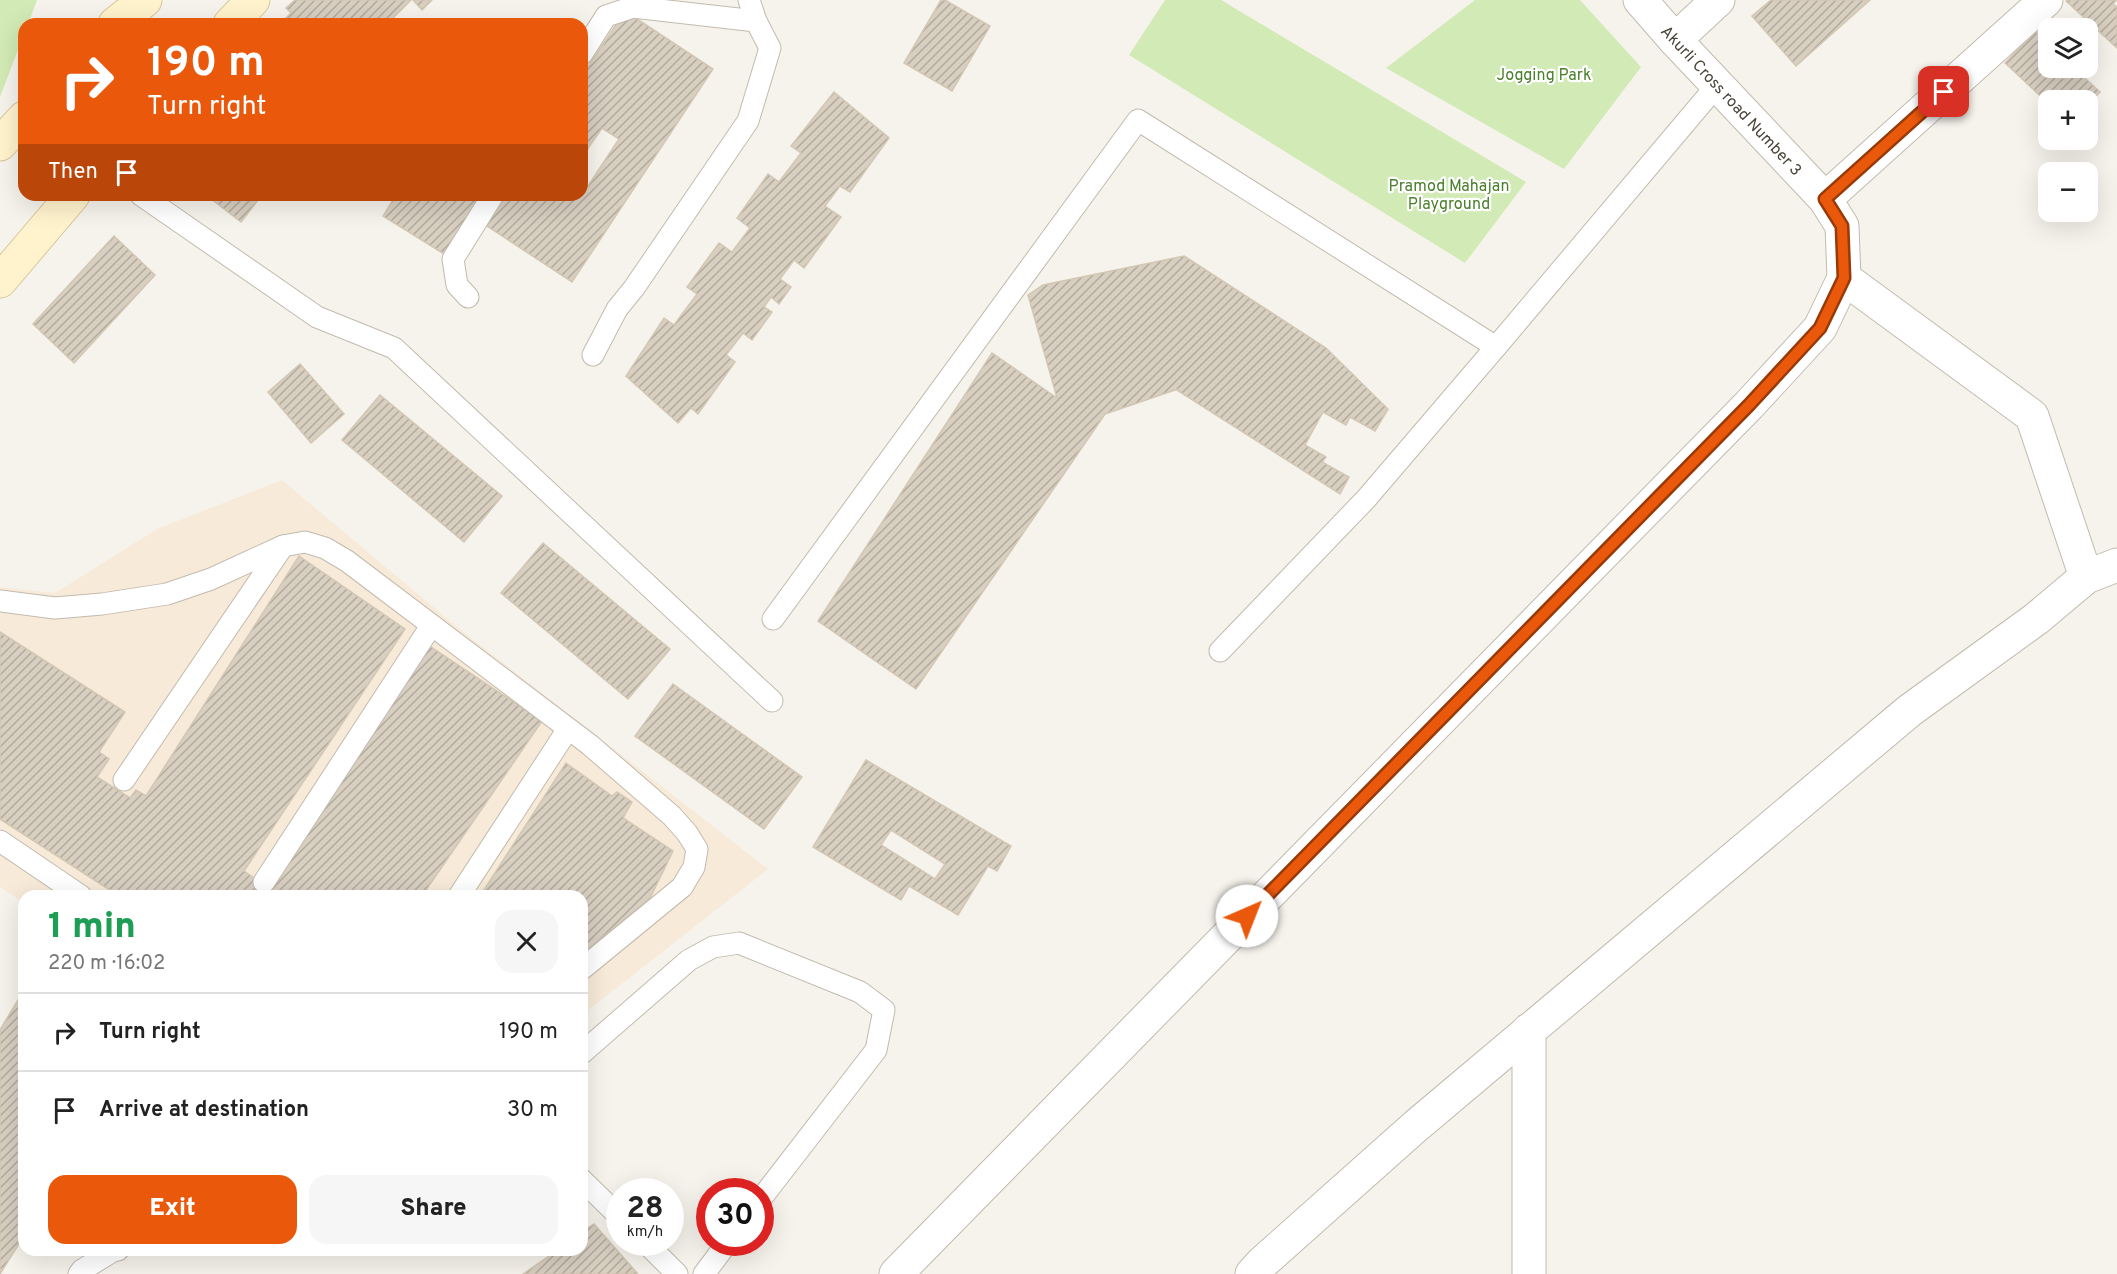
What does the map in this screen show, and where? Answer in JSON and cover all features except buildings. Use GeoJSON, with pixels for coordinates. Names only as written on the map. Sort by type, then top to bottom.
{"type":"FeatureCollection","features":[{"type":"Feature","properties":{"kind":"street"},"geometry":{"type":"LineString","coordinates":[[122,18],[145,0]]}},
{"type":"Feature","properties":{"kind":"street"},"geometry":{"type":"LineString","coordinates":[[236,18],[253,0]]}},
{"type":"Feature","properties":{"kind":"street","name":"Akurli Cross road Number 3"},"geometry":{"type":"LineString","coordinates":[[1641,0],[1675,40],[1825,199],[1842,226],[1844,278]]}},
{"type":"Feature","properties":{"kind":"street"},"geometry":{"type":"LineString","coordinates":[[1675,40],[1718,0]]}},
{"type":"Feature","properties":{"kind":"street"},"geometry":{"type":"LineString","coordinates":[[1825,199],[2046,0]]}},
{"type":"Feature","properties":{"kind":"street"},"geometry":{"type":"LineString","coordinates":[[0,281],[68,201]]}},
{"type":"Feature","properties":{"kind":"street"},"geometry":{"type":"LineString","coordinates":[[896,1274],[1749,405],[1820,328],[1844,278],[2032,416],[2086,578]]}},
{"type":"Feature","properties":{"kind":"street"},"geometry":{"type":"LineString","coordinates":[[1252,1274],[1417,1125],[1909,711],[2036,619],[2086,578],[2117,565]]}},
{"type":"Feature","properties":{"kind":"street"},"geometry":{"type":"LineString","coordinates":[[1529,1030],[1529,1274]]}},
{"type":"Feature","properties":{"kind":"lane"},"geometry":{"type":"LineString","coordinates":[[593,355],[617,309],[634,288],[748,121],[770,48],[756,21],[749,0]]}},
{"type":"Feature","properties":{"kind":"lane"},"geometry":{"type":"LineString","coordinates":[[588,44],[606,16],[633,7],[756,21]]}},
{"type":"Feature","properties":{"kind":"lane"},"geometry":{"type":"LineString","coordinates":[[1220,651],[1366,499],[1718,84]]}},
{"type":"Feature","properties":{"kind":"lane"},"geometry":{"type":"LineString","coordinates":[[773,619],[1138,120],[1496,347]]}},
{"type":"Feature","properties":{"kind":"lane"},"geometry":{"type":"LineString","coordinates":[[150,201],[317,317],[394,348],[772,701]]}},
{"type":"Feature","properties":{"kind":"lane"},"geometry":{"type":"LineString","coordinates":[[468,297],[457,285],[453,259],[489,201]]}},
{"type":"Feature","properties":{"kind":"lane"},"geometry":{"type":"LineString","coordinates":[[0,601],[55,608],[102,604],[167,594],[211,579],[283,546],[304,542],[325,548],[347,561],[590,745],[672,816],[697,849],[694,867],[682,887],[588,964]]}},
{"type":"Feature","properties":{"kind":"lane"},"geometry":{"type":"LineString","coordinates":[[124,780],[283,546]]}},
{"type":"Feature","properties":{"kind":"lane"},"geometry":{"type":"LineString","coordinates":[[264,882],[431,626]]}},
{"type":"Feature","properties":{"kind":"lane"},"geometry":{"type":"LineString","coordinates":[[463,890],[568,729]]}},
{"type":"Feature","properties":{"kind":"lane"},"geometry":{"type":"LineString","coordinates":[[0,841],[72,890]]}},
{"type":"Feature","properties":{"kind":"lane"},"geometry":{"type":"LineString","coordinates":[[588,1048],[689,960],[713,947],[739,943],[860,992],[884,1011],[876,1050],[774,1182]]}},
{"type":"Feature","properties":{"kind":"lane"},"geometry":{"type":"LineString","coordinates":[[588,1186],[606,1203]]}},
{"type":"Feature","properties":{"kind":"lane"},"geometry":{"type":"LineString","coordinates":[[79,1274],[103,1256]]}},
{"type":"Feature","properties":{"kind":"lane"},"geometry":{"type":"LineString","coordinates":[[659,1256],[677,1274]]}},
{"type":"Feature","properties":{"kind":"lane"},"geometry":{"type":"LineString","coordinates":[[704,1274],[718,1256]]}},
{"type":"Feature","properties":{"kind":"shaded area"},"geometry":{"type":"Polygon","coordinates":[[[282,480],[457,627],[768,869],[588,1010],[588,890],[18,890],[18,899],[0,887],[0,587],[55,593],[157,529],[282,480]]]}},
{"type":"Feature","properties":{"kind":"green space"},"geometry":{"type":"Polygon","coordinates":[[[0,0],[37,0],[30,18],[18,18],[18,50],[0,97],[0,0]]]}},
{"type":"Feature","properties":{"kind":"green space","name":"Pramod Mahajan Playground"},"geometry":{"type":"Polygon","coordinates":[[[1165,0],[1221,0],[1526,182],[1465,263],[1129,55],[1165,0]]]}},
{"type":"Feature","properties":{"kind":"green space","name":"Jogging Park"},"geometry":{"type":"Polygon","coordinates":[[[1475,0],[1580,0],[1641,67],[1564,169],[1386,68],[1475,0]]]}},
{"type":"Feature","properties":{"kind":"route"},"geometry":{"type":"LineString","coordinates":[[1247,916],[1749,405],[1820,328],[1844,278],[1842,226],[1825,199],[1944,92]]}}]}
